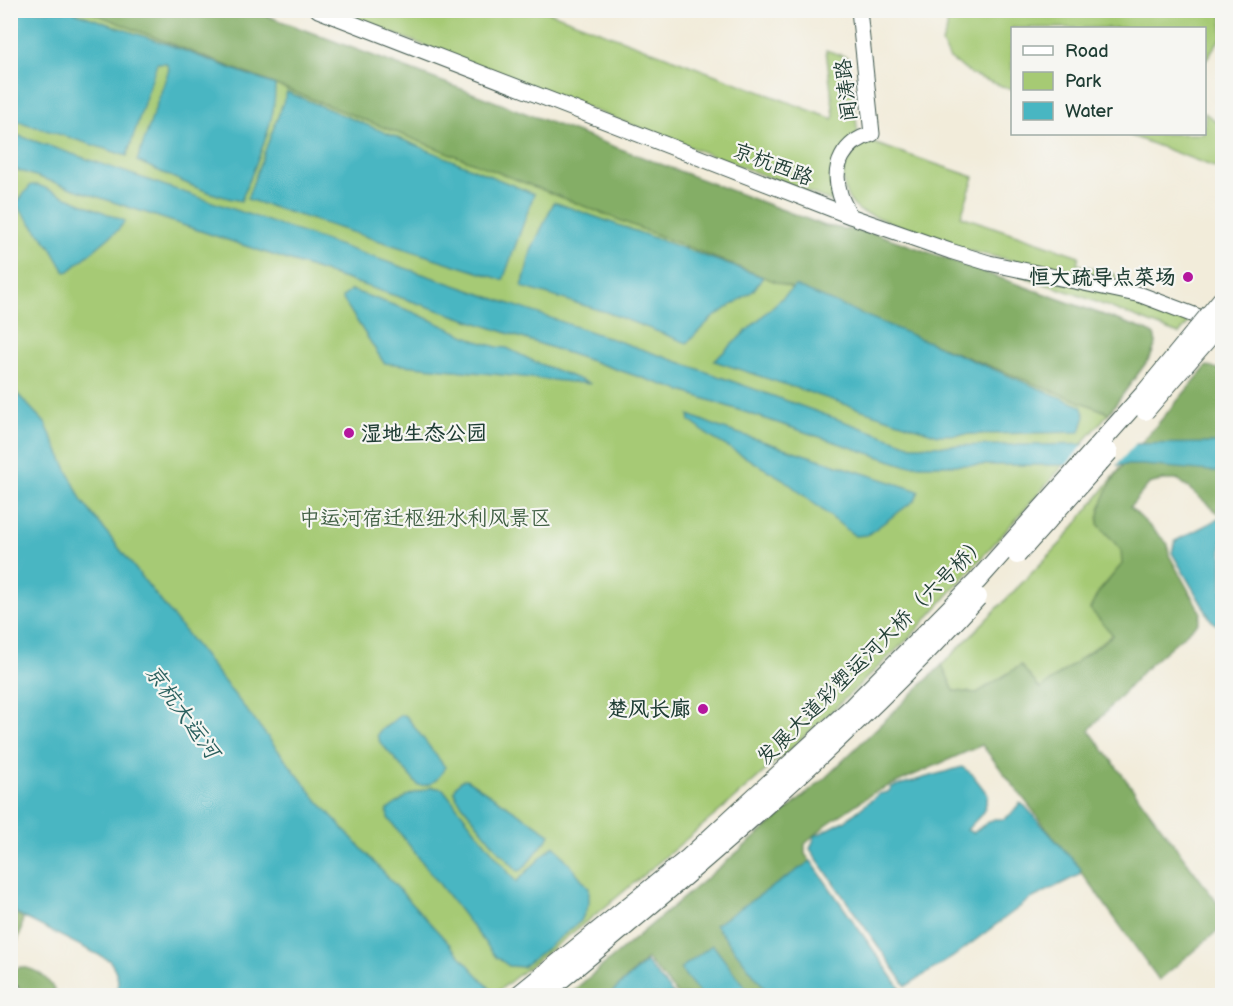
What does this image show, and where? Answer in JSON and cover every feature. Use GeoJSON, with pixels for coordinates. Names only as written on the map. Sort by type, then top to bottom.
{"type":"FeatureCollection","features":[{"type":"Feature","properties":{"kind":"main road","name":"发展大道彩塑运河大桥（六号桥）"},"geometry":{"type":"LineString","coordinates":[[517,996],[687,859],[853,706],[977,581],[1143,395],[1222,299]]}},
{"type":"Feature","properties":{"kind":"main road","name":"发展大道彩塑运河大桥（六号桥）"},"geometry":{"type":"LineString","coordinates":[[541,996],[751,820],[872,706],[962,615],[1222,323]]}},
{"type":"Feature","properties":{"kind":"street","name":"京杭西路"},"geometry":{"type":"LineString","coordinates":[[318,10],[850,216],[950,251],[989,263],[1141,296],[1222,323]]}},
{"type":"Feature","properties":{"kind":"street","name":"闻涛路"},"geometry":{"type":"LineString","coordinates":[[850,216],[840,195],[837,181],[839,162],[857,140],[872,134],[859,10]]}},
{"type":"Feature","properties":{"kind":"street"},"geometry":{"type":"LineString","coordinates":[[10,986],[18,996]]}},
{"type":"Feature","properties":{"kind":"green space","name":"中运河宿迁枢纽水利风景区"},"geometry":{"type":"Polygon","coordinates":[[[10,11],[254,11],[825,226],[877,234],[1148,331],[1154,335],[1156,343],[1151,356],[1109,413],[911,636],[816,726],[720,811],[604,908],[493,995],[109,960],[11,910],[10,11]]]}},
{"type":"Feature","properties":{"kind":"green space"},"geometry":{"type":"Polygon","coordinates":[[[88,11],[254,11],[825,226],[877,234],[1148,331],[1154,335],[1156,343],[1151,356],[1109,413],[88,11]]]}},
{"type":"Feature","properties":{"kind":"green space"},"geometry":{"type":"Polygon","coordinates":[[[334,11],[546,11],[833,119],[826,50],[847,57],[858,133],[849,143],[836,203],[334,11]]]}},
{"type":"Feature","properties":{"kind":"green space"},"geometry":{"type":"Polygon","coordinates":[[[942,11],[1222,11],[1222,36],[1206,60],[1206,27],[1011,27],[1011,90],[973,75],[950,59],[942,43],[946,34],[946,20],[942,11]]]}},
{"type":"Feature","properties":{"kind":"green space"},"geometry":{"type":"Polygon","coordinates":[[[1206,114],[1222,126],[1222,170],[1129,135],[1206,135],[1206,114]]]}},
{"type":"Feature","properties":{"kind":"green space"},"geometry":{"type":"Polygon","coordinates":[[[867,141],[974,177],[961,216],[1079,256],[1077,264],[1116,275],[1115,283],[960,249],[860,211],[845,192],[843,177],[852,154],[867,141]]]}},
{"type":"Feature","properties":{"kind":"green space"},"geometry":{"type":"Polygon","coordinates":[[[1007,271],[1112,292],[1185,316],[1189,322],[1179,334],[1078,295],[1007,271]]]}},
{"type":"Feature","properties":{"kind":"green space"},"geometry":{"type":"Polygon","coordinates":[[[1207,366],[1222,370],[1222,512],[1218,513],[1179,480],[1164,480],[1149,484],[1130,507],[1168,544],[1169,555],[1201,613],[1198,623],[1147,667],[1089,730],[1222,909],[1222,927],[1159,980],[1093,888],[982,745],[873,793],[826,825],[805,844],[805,854],[905,995],[678,995],[647,959],[609,995],[567,996],[825,778],[942,665],[954,691],[977,693],[1021,665],[1040,689],[1113,635],[1090,609],[1098,593],[1122,564],[1121,550],[1098,524],[1100,510],[1111,483],[1119,471],[1207,366]]]}},
{"type":"Feature","properties":{"kind":"green space"},"geometry":{"type":"Polygon","coordinates":[[[1123,465],[1103,500],[1098,523],[1122,550],[1122,565],[1098,593],[1113,634],[1040,689],[1021,666],[977,693],[954,691],[942,665],[1061,543],[1123,465]]]}},
{"type":"Feature","properties":{"kind":"green space"},"geometry":{"type":"Polygon","coordinates":[[[11,910],[23,917],[21,932],[11,956],[11,910]]]}},
{"type":"Feature","properties":{"kind":"green space"},"geometry":{"type":"Polygon","coordinates":[[[20,967],[33,970],[43,976],[58,995],[24,995],[11,978],[11,972],[20,967]]]}},
{"type":"Feature","properties":{"kind":"water"},"geometry":{"type":"Polygon","coordinates":[[[11,10],[71,11],[275,85],[268,130],[241,201],[201,189],[137,161],[169,69],[166,63],[157,63],[127,156],[11,119],[11,10]]]}},
{"type":"Feature","properties":{"kind":"water"},"geometry":{"type":"Polygon","coordinates":[[[287,92],[534,194],[503,280],[247,199],[287,92]]]}},
{"type":"Feature","properties":{"kind":"water"},"geometry":{"type":"Polygon","coordinates":[[[11,133],[676,361],[912,446],[1222,443],[1222,472],[1143,465],[904,465],[11,168],[11,133]]]}},
{"type":"Feature","properties":{"kind":"water"},"geometry":{"type":"Polygon","coordinates":[[[31,185],[38,185],[125,221],[118,230],[65,272],[50,246],[17,206],[17,202],[31,185]]]}},
{"type":"Feature","properties":{"kind":"water"},"geometry":{"type":"Polygon","coordinates":[[[554,202],[763,277],[753,291],[711,319],[687,343],[606,312],[522,287],[531,251],[554,202]]]}},
{"type":"Feature","properties":{"kind":"water"},"geometry":{"type":"Polygon","coordinates":[[[795,286],[1081,406],[1085,416],[1080,432],[938,435],[714,361],[795,286]]]}},
{"type":"Feature","properties":{"kind":"water"},"geometry":{"type":"Polygon","coordinates":[[[351,290],[413,312],[477,341],[507,348],[535,362],[591,384],[384,363],[342,298],[351,290]]]}},
{"type":"Feature","properties":{"kind":"water","name":"京杭大运河"},"geometry":{"type":"Polygon","coordinates":[[[10,386],[45,423],[82,501],[318,801],[496,995],[115,995],[118,986],[117,977],[109,960],[17,914],[10,902],[10,386]]]}},
{"type":"Feature","properties":{"kind":"water"},"geometry":{"type":"Polygon","coordinates":[[[689,415],[721,428],[919,491],[915,500],[867,535],[855,536],[783,479],[712,438],[690,421],[689,415]]]}},
{"type":"Feature","properties":{"kind":"water"},"geometry":{"type":"Polygon","coordinates":[[[1222,517],[1222,628],[1211,620],[1172,553],[1175,541],[1222,517]]]}},
{"type":"Feature","properties":{"kind":"water"},"geometry":{"type":"Polygon","coordinates":[[[402,715],[406,716],[445,767],[438,778],[427,785],[418,785],[380,742],[377,735],[402,715]]]}},
{"type":"Feature","properties":{"kind":"water"},"geometry":{"type":"Polygon","coordinates":[[[962,767],[972,774],[988,795],[983,812],[967,830],[973,833],[994,819],[1004,819],[1020,803],[1081,869],[1079,875],[1029,900],[953,957],[906,986],[810,849],[815,836],[846,820],[879,794],[888,792],[892,787],[962,767]]]}},
{"type":"Feature","properties":{"kind":"water"},"geometry":{"type":"Polygon","coordinates":[[[466,779],[550,834],[522,870],[518,871],[497,849],[457,798],[454,791],[460,782],[466,779]]]}},
{"type":"Feature","properties":{"kind":"water"},"geometry":{"type":"Polygon","coordinates":[[[432,787],[443,789],[516,882],[554,845],[589,888],[589,903],[581,921],[523,967],[509,966],[496,957],[388,818],[387,810],[409,795],[432,787]]]}},
{"type":"Feature","properties":{"kind":"water"},"geometry":{"type":"Polygon","coordinates":[[[811,861],[900,988],[888,995],[770,995],[715,925],[811,861]]]}},
{"type":"Feature","properties":{"kind":"water"},"geometry":{"type":"Polygon","coordinates":[[[712,945],[751,995],[701,995],[680,969],[712,945]]]}},
{"type":"Feature","properties":{"kind":"water"},"geometry":{"type":"Polygon","coordinates":[[[646,962],[674,995],[609,995],[646,962]]]}},
{"type":"Feature","properties":{"kind":"pier"},"geometry":{"type":"Polygon","coordinates":[[[1087,441],[1138,441],[1114,468],[1064,468],[1087,441]]]}},
{"type":"Feature","properties":{"kind":"place","name":"恒大疏导点菜场"},"geometry":{"type":"Point","coordinates":[1188,277]}},
{"type":"Feature","properties":{"kind":"place","name":"湿地生态公园"},"geometry":{"type":"Point","coordinates":[349,433]}},
{"type":"Feature","properties":{"kind":"place","name":"楚风长廊"},"geometry":{"type":"Point","coordinates":[703,709]}}]}
